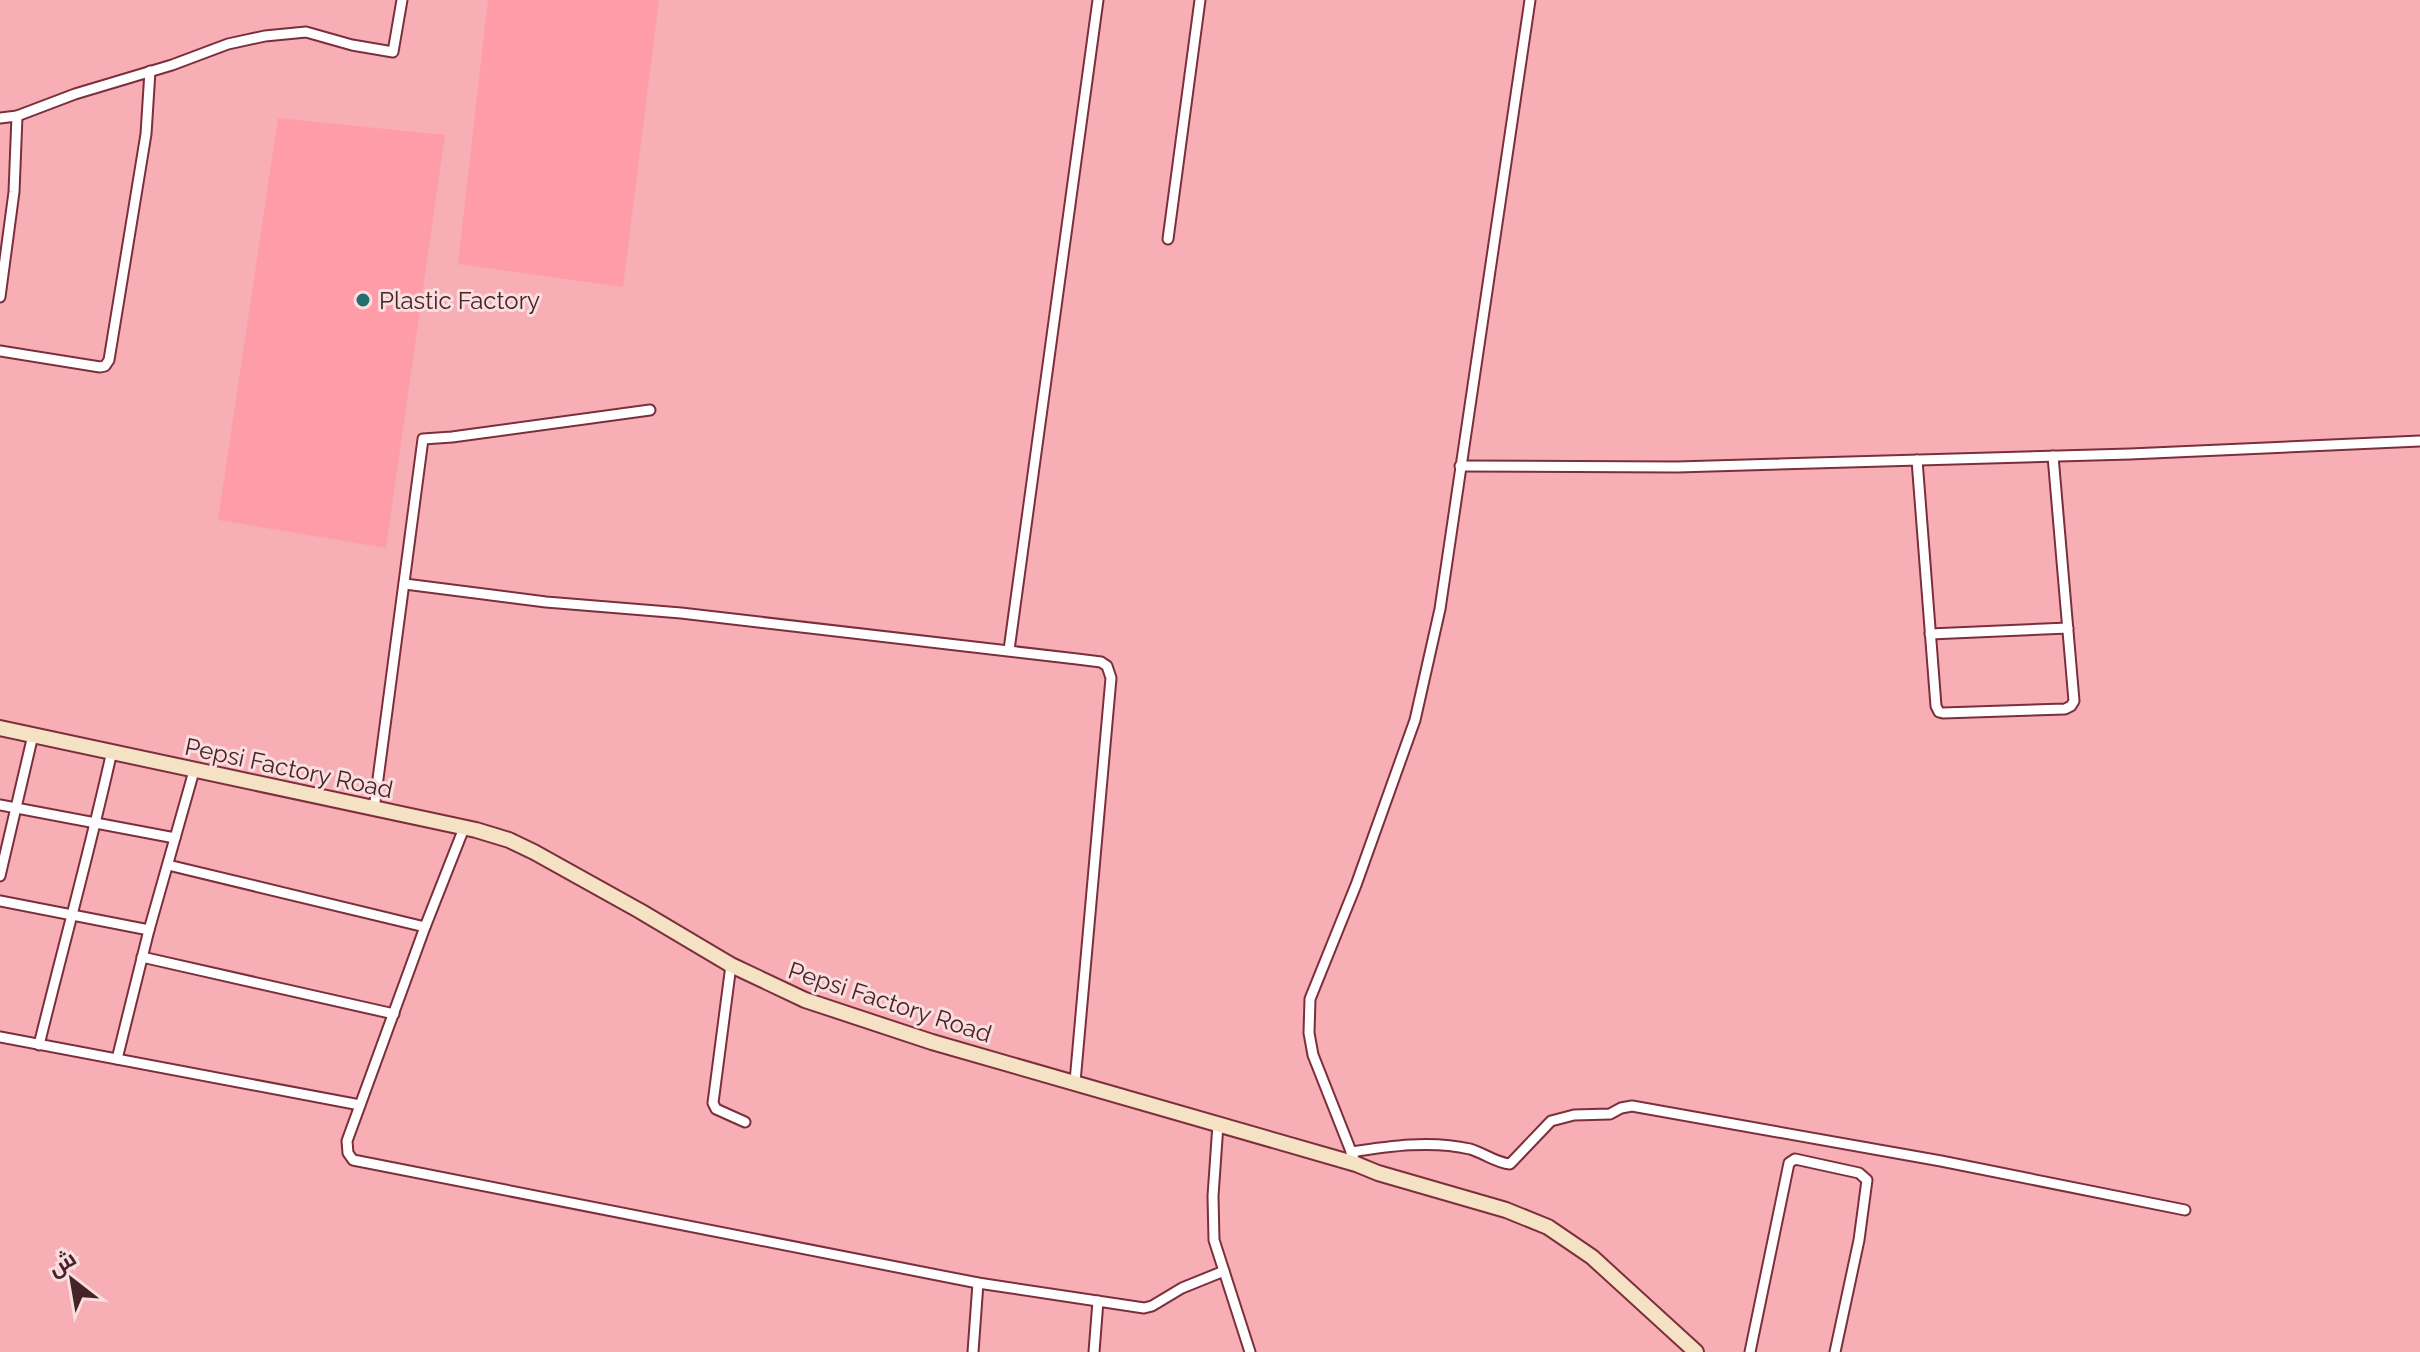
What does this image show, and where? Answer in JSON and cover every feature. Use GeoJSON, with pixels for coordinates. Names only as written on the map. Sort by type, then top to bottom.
{"type":"FeatureCollection","features":[{"type":"Feature","properties":{"kind":"main road","name":"Pepsi Factory Road"},"geometry":{"type":"LineString","coordinates":[[0,728],[509,840],[731,965],[776,988],[831,1009],[932,1042],[1218,1124],[1354,1158],[1378,1173],[1506,1210],[1548,1227],[1592,1257],[1696,1352]]}},
{"type":"Feature","properties":{"kind":"street"},"geometry":{"type":"LineString","coordinates":[[0,118],[17,116],[228,44],[265,36],[306,32],[393,52],[402,0]]}},
{"type":"Feature","properties":{"kind":"street"},"geometry":{"type":"LineString","coordinates":[[1009,650],[1098,0]]}},
{"type":"Feature","properties":{"kind":"street"},"geometry":{"type":"LineString","coordinates":[[1168,239],[1200,0]]}},
{"type":"Feature","properties":{"kind":"street"},"geometry":{"type":"LineString","coordinates":[[1530,0],[1440,609],[1418,711],[1362,870],[1310,999],[1309,1033],[1313,1055],[1354,1158],[1407,1145],[1452,1146],[1473,1150],[1510,1164],[1551,1121],[1574,1115],[1610,1114],[1632,1106],[1941,1161],[2185,1210]]}},
{"type":"Feature","properties":{"kind":"street"},"geometry":{"type":"LineString","coordinates":[[0,351],[100,367],[109,360],[146,134],[150,71]]}},
{"type":"Feature","properties":{"kind":"street"},"geometry":{"type":"LineString","coordinates":[[0,297],[14,192],[17,116]]}},
{"type":"Feature","properties":{"kind":"street"},"geometry":{"type":"LineString","coordinates":[[374,809],[423,439],[650,410]]}},
{"type":"Feature","properties":{"kind":"street"},"geometry":{"type":"LineString","coordinates":[[1460,466],[1677,467],[2420,441]]}},
{"type":"Feature","properties":{"kind":"street"},"geometry":{"type":"LineString","coordinates":[[1917,460],[1936,706],[1939,712],[2065,709],[2074,701],[2053,456]]}},
{"type":"Feature","properties":{"kind":"street"},"geometry":{"type":"LineString","coordinates":[[405,584],[546,602],[697,614],[1009,650],[1101,662],[1107,666],[1111,678],[1075,1082]]}},
{"type":"Feature","properties":{"kind":"street"},"geometry":{"type":"LineString","coordinates":[[1930,634],[2068,628]]}},
{"type":"Feature","properties":{"kind":"street"},"geometry":{"type":"LineString","coordinates":[[0,876],[33,735]]}},
{"type":"Feature","properties":{"kind":"street"},"geometry":{"type":"LineString","coordinates":[[39,1045],[112,751]]}},
{"type":"Feature","properties":{"kind":"street"},"geometry":{"type":"LineString","coordinates":[[117,1059],[149,930],[194,771]]}},
{"type":"Feature","properties":{"kind":"street"},"geometry":{"type":"LineString","coordinates":[[0,805],[175,838]]}},
{"type":"Feature","properties":{"kind":"street"},"geometry":{"type":"LineString","coordinates":[[464,828],[347,1141],[348,1153],[353,1160],[978,1283],[1144,1308],[1224,1271]]}},
{"type":"Feature","properties":{"kind":"street"},"geometry":{"type":"LineString","coordinates":[[168,865],[425,927]]}},
{"type":"Feature","properties":{"kind":"street"},"geometry":{"type":"LineString","coordinates":[[0,901],[149,930]]}},
{"type":"Feature","properties":{"kind":"street"},"geometry":{"type":"LineString","coordinates":[[142,957],[394,1014]]}},
{"type":"Feature","properties":{"kind":"street"},"geometry":{"type":"LineString","coordinates":[[731,965],[713,1103],[716,1109],[745,1122]]}},
{"type":"Feature","properties":{"kind":"street"},"geometry":{"type":"LineString","coordinates":[[0,1037],[360,1105]]}},
{"type":"Feature","properties":{"kind":"street"},"geometry":{"type":"LineString","coordinates":[[1218,1124],[1213,1196],[1214,1240],[1250,1352]]}},
{"type":"Feature","properties":{"kind":"street"},"geometry":{"type":"LineString","coordinates":[[1750,1352],[1789,1163],[1795,1159],[1859,1173],[1867,1180],[1859,1240],[1835,1352]]}},
{"type":"Feature","properties":{"kind":"street"},"geometry":{"type":"LineString","coordinates":[[973,1352],[978,1283]]}},
{"type":"Feature","properties":{"kind":"street"},"geometry":{"type":"LineString","coordinates":[[1094,1352],[1098,1301]]}},
{"type":"Feature","properties":{"kind":"shaded area"},"geometry":{"type":"Polygon","coordinates":[[[488,0],[659,0],[623,287],[458,264],[488,0]]]}},
{"type":"Feature","properties":{"kind":"shaded area"},"geometry":{"type":"Polygon","coordinates":[[[278,118],[445,135],[386,548],[218,520],[278,118]]]}},
{"type":"Feature","properties":{"kind":"place","name":"Plastic Factory"},"geometry":{"type":"Point","coordinates":[363,300]}}]}
